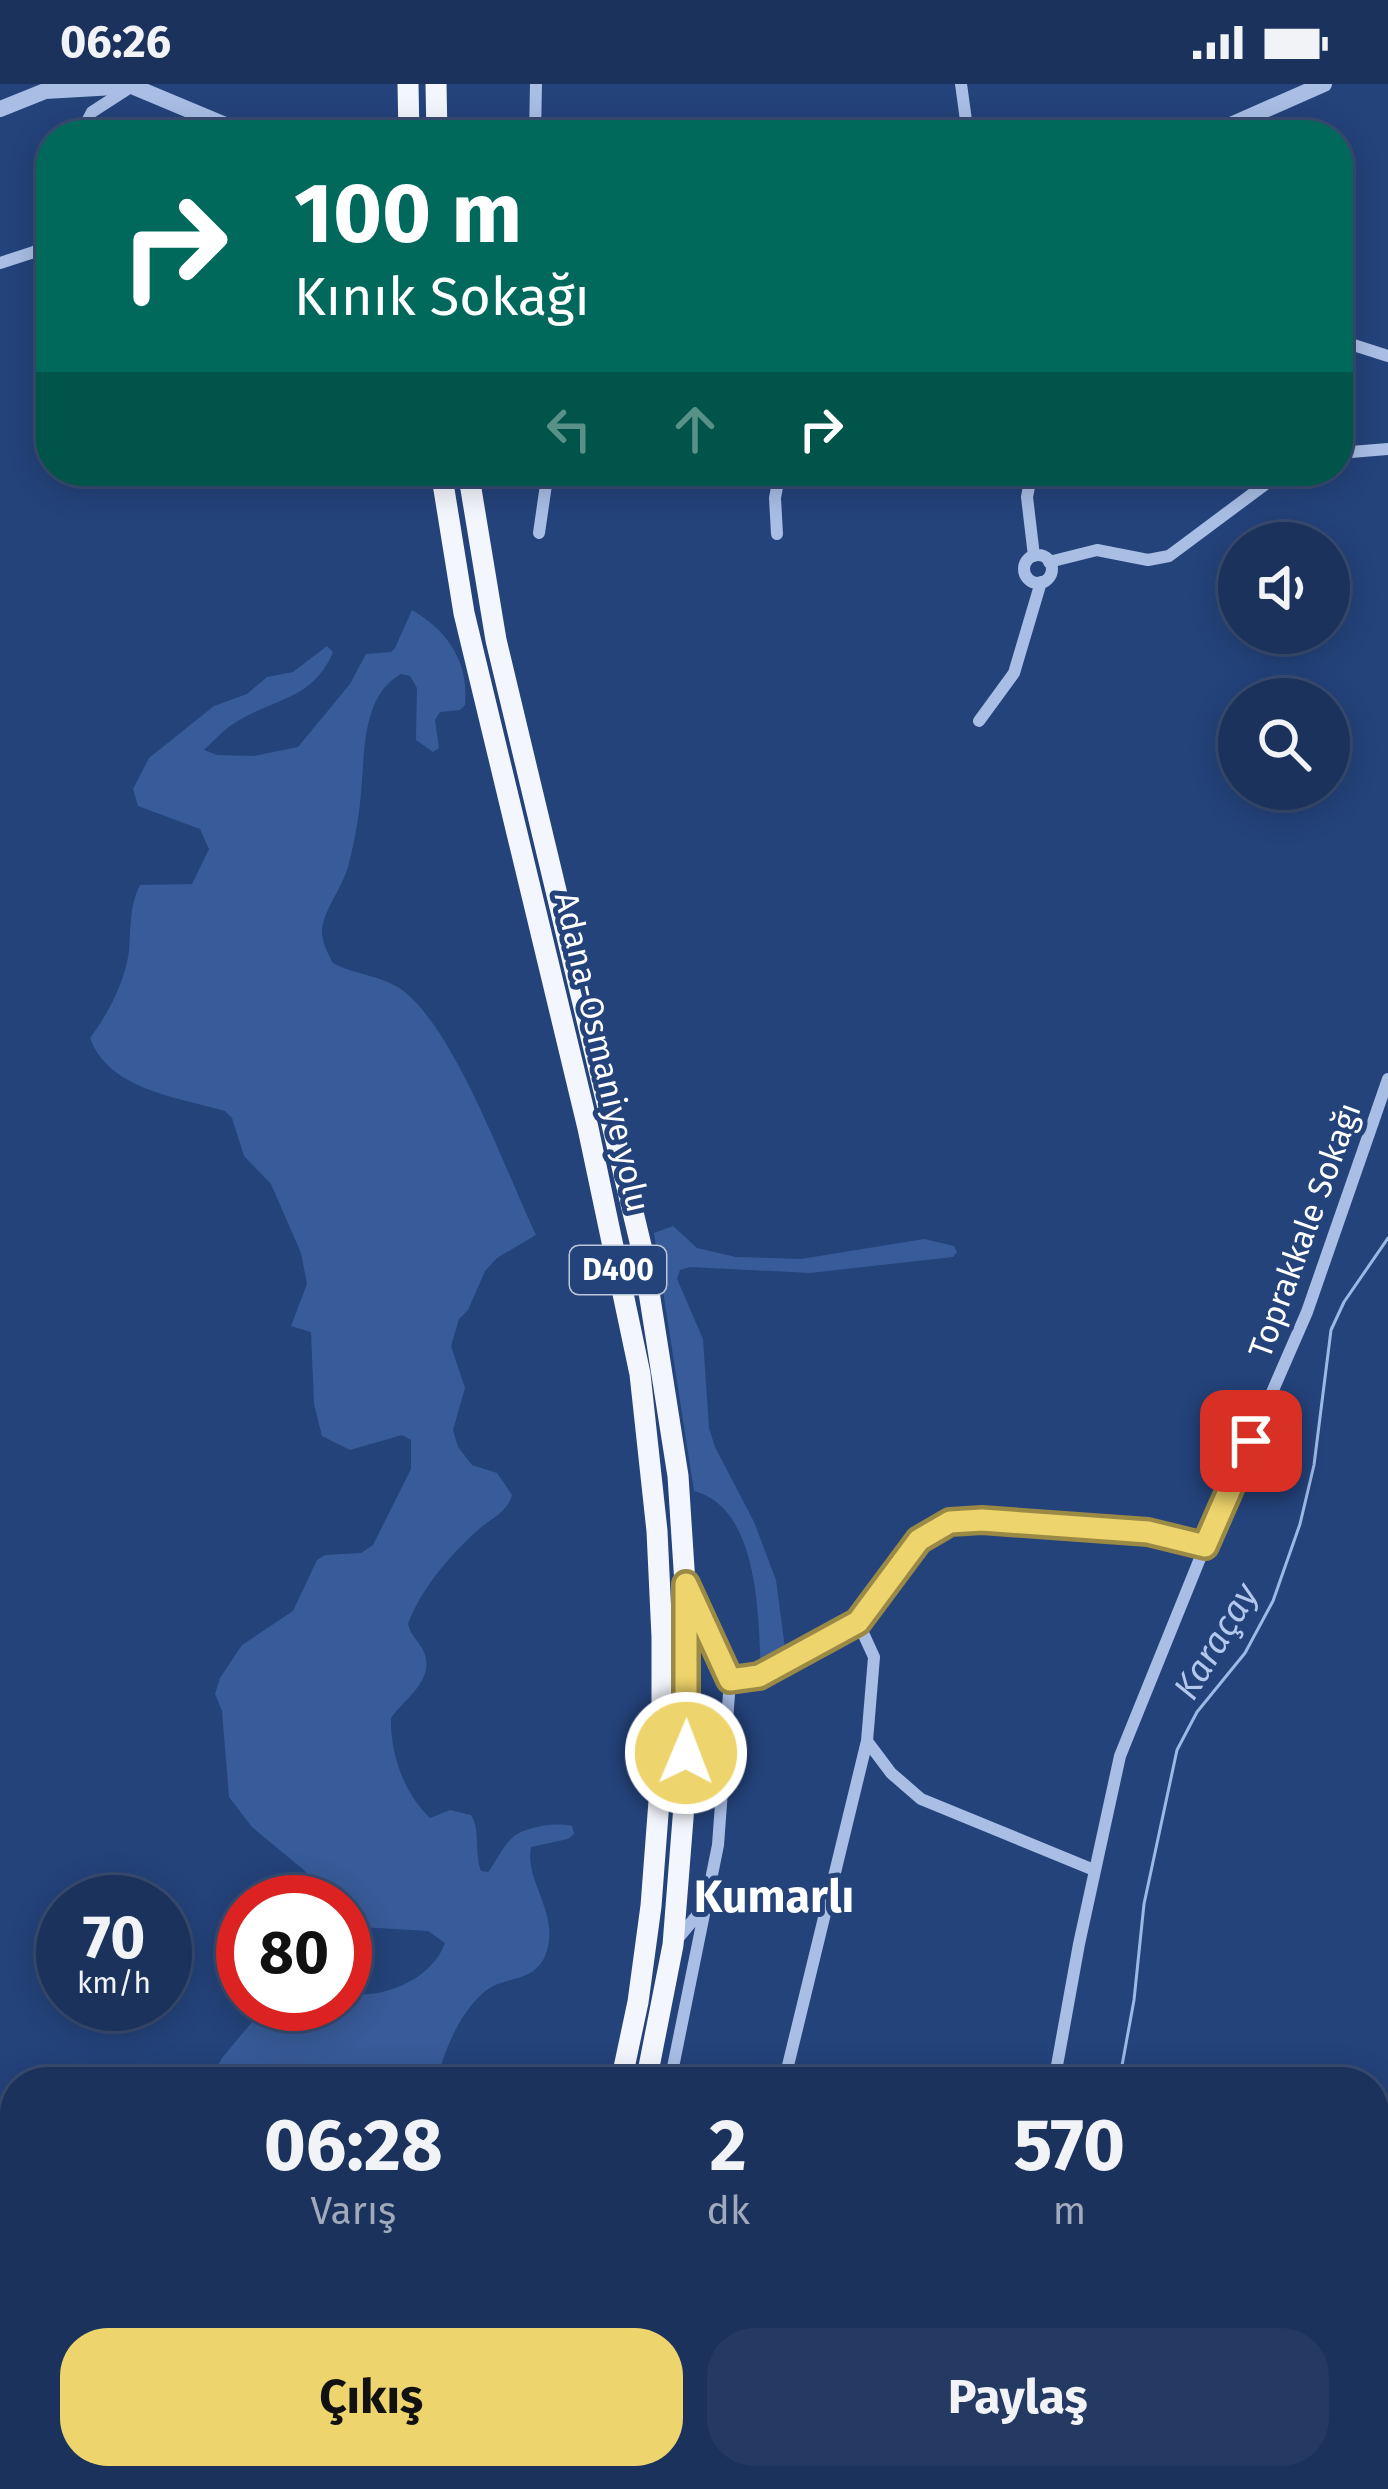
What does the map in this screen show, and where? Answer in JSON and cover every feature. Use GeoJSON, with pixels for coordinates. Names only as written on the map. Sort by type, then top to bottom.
{"type":"FeatureCollection","features":[{"type":"Feature","properties":{"kind":"highway"},"geometry":{"type":"LineString","coordinates":[[408,84],[409,120]]}},
{"type":"Feature","properties":{"kind":"highway"},"geometry":{"type":"LineString","coordinates":[[436,84],[437,120]]}},
{"type":"Feature","properties":{"kind":"highway","name":"Adana-Osmaniye yolu"},"geometry":{"type":"LineString","coordinates":[[443,486],[464,613],[588,1128],[640,1374],[658,1552],[662,1762],[648,1925],[624,2067]]}},
{"type":"Feature","properties":{"kind":"highway","name":"Adana-Osmaniye yolu"},"geometry":{"type":"LineString","coordinates":[[470,486],[496,640],[643,1254],[677,1476],[686,1584],[685,1793],[673,1945],[649,2067]]}},
{"type":"Feature","properties":{"kind":"street"},"geometry":{"type":"LineString","coordinates":[[535,120],[536,84]]}},
{"type":"Feature","properties":{"kind":"street"},"geometry":{"type":"LineString","coordinates":[[961,84],[966,120]]}},
{"type":"Feature","properties":{"kind":"street"},"geometry":{"type":"LineString","coordinates":[[1242,120],[1324,84]]}},
{"type":"Feature","properties":{"kind":"street"},"geometry":{"type":"LineString","coordinates":[[0,109],[46,91],[137,86],[215,120]]}},
{"type":"Feature","properties":{"kind":"street"},"geometry":{"type":"LineString","coordinates":[[88,120],[92,112],[137,86]]}},
{"type":"Feature","properties":{"kind":"street"},"geometry":{"type":"LineString","coordinates":[[0,263],[36,252]]}},
{"type":"Feature","properties":{"kind":"street"},"geometry":{"type":"LineString","coordinates":[[1353,345],[1388,356]]}},
{"type":"Feature","properties":{"kind":"street"},"geometry":{"type":"LineString","coordinates":[[1353,452],[1388,449]]}},
{"type":"Feature","properties":{"kind":"street"},"geometry":{"type":"LineString","coordinates":[[539,533],[546,486]]}},
{"type":"Feature","properties":{"kind":"street"},"geometry":{"type":"LineString","coordinates":[[777,534],[778,486]]}},
{"type":"Feature","properties":{"kind":"street"},"geometry":{"type":"LineString","coordinates":[[1029,486],[1034,556],[1024,570],[1028,578],[1040,582]]}},
{"type":"Feature","properties":{"kind":"street"},"geometry":{"type":"LineString","coordinates":[[1034,556],[1049,562],[1097,550],[1148,560],[1169,556],[1263,486]]}},
{"type":"Feature","properties":{"kind":"street"},"geometry":{"type":"LineString","coordinates":[[979,721],[1010,681],[1040,582],[1050,574],[1049,562]]}},
{"type":"Feature","properties":{"kind":"street","name":"Toprakkale Sokağı"},"geometry":{"type":"LineString","coordinates":[[1057,2067],[1120,1756],[1307,1312],[1388,1079]]}},
{"type":"Feature","properties":{"kind":"street"},"geometry":{"type":"LineString","coordinates":[[730,1680],[759,1676],[858,1622],[919,1540],[950,1522],[982,1520],[1148,1532],[1205,1546]]}},
{"type":"Feature","properties":{"kind":"street"},"geometry":{"type":"LineString","coordinates":[[673,2067],[721,1821],[730,1680],[686,1584]]}},
{"type":"Feature","properties":{"kind":"street"},"geometry":{"type":"LineString","coordinates":[[788,2067],[867,1741],[874,1657],[858,1622]]}},
{"type":"Feature","properties":{"kind":"street"},"geometry":{"type":"LineString","coordinates":[[867,1741],[891,1773],[921,1799],[1094,1870]]}},
{"type":"Feature","properties":{"kind":"street"},"geometry":{"type":"LineString","coordinates":[[673,1945],[709,1901]]}},
{"type":"Feature","properties":{"kind":"shaded area"},"geometry":{"type":"Polygon","coordinates":[[[412,610],[454,649],[463,675],[465,705],[440,712],[435,720],[439,748],[433,752],[416,740],[417,688],[410,676],[401,674],[378,697],[365,744],[350,858],[324,920],[322,937],[333,963],[402,990],[441,1035],[478,1104],[536,1235],[497,1258],[485,1271],[468,1310],[459,1319],[451,1346],[465,1388],[453,1430],[458,1447],[472,1465],[497,1473],[512,1495],[502,1511],[447,1562],[414,1611],[408,1624],[423,1650],[426,1670],[391,1718],[393,1745],[406,1785],[430,1818],[450,1810],[471,1815],[481,1871],[488,1872],[508,1842],[525,1830],[566,1825],[572,1826],[574,1834],[531,1847],[530,1860],[549,1927],[540,1965],[492,1987],[475,2001],[441,2067],[217,2067],[244,2031],[372,2031],[372,1993],[417,1977],[445,1943],[428,1931],[372,1928],[372,1875],[307,1875],[252,1827],[229,1797],[222,1711],[215,1694],[242,1645],[293,1611],[317,1560],[325,1555],[361,1553],[373,1545],[411,1469],[411,1440],[402,1435],[350,1450],[322,1436],[314,1404],[311,1332],[291,1326],[307,1284],[301,1253],[271,1184],[244,1156],[232,1118],[225,1111],[128,1080],[99,1055],[90,1038],[124,974],[132,909],[140,885],[192,884],[209,849],[200,829],[138,806],[133,789],[149,758],[214,706],[247,694],[267,677],[293,672],[327,646],[333,652],[314,680],[233,724],[204,750],[254,756],[298,747],[350,684],[366,654],[391,652],[412,610]]]}},
{"type":"Feature","properties":{"kind":"shaded area"},"geometry":{"type":"Polygon","coordinates":[[[673,1226],[697,1248],[736,1257],[801,1259],[924,1239],[954,1246],[957,1252],[953,1257],[810,1273],[680,1270],[677,1279],[703,1339],[709,1428],[776,1580],[786,1656],[761,1668],[756,1593],[743,1540],[715,1501],[694,1491],[654,1233],[673,1226]]]}},
{"type":"Feature","properties":{"kind":"waterway","name":"Karaçay"},"geometry":{"type":"LineString","coordinates":[[1122,2067],[1144,1904],[1177,1750],[1197,1712],[1245,1653],[1273,1601],[1300,1524],[1314,1465],[1331,1330],[1344,1302],[1388,1238]]}},
{"type":"Feature","properties":{"kind":"district","name":"Kumarlı"},"geometry":{"type":"Point","coordinates":[774,1896]}},
{"type":"Feature","properties":{"kind":"route"},"geometry":{"type":"LineString","coordinates":[[686,1753],[686,1584],[730,1680],[745,1680],[858,1622],[919,1540],[950,1522],[982,1520],[1148,1532],[1205,1546],[1251,1441]]}}]}
